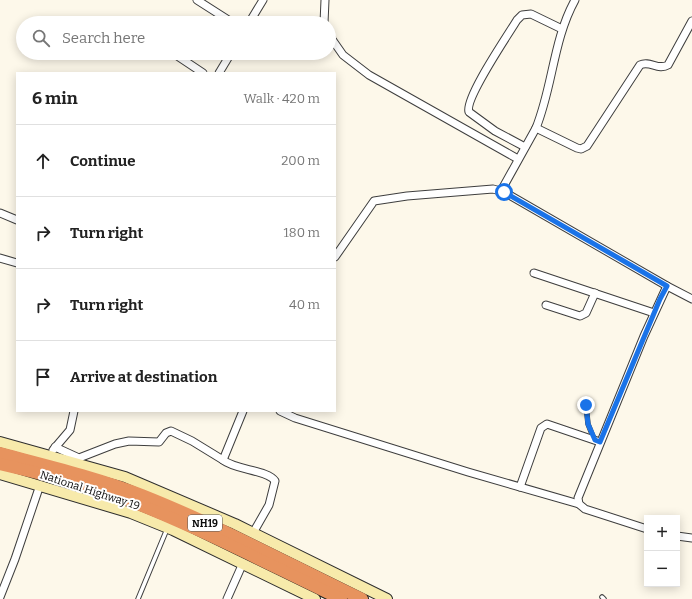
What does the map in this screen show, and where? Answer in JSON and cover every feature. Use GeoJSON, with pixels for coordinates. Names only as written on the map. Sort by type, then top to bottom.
{"type":"FeatureCollection","features":[{"type":"Feature","properties":{"kind":"highway","name":"NH19"},"geometry":{"type":"LineString","coordinates":[[0,453],[118,486],[172,507],[362,599]]}},
{"type":"Feature","properties":{"kind":"highway","name":"NH19"},"geometry":{"type":"LineString","coordinates":[[0,464],[42,464]]}},
{"type":"Feature","properties":{"kind":"highway","name":"National Highway 19"},"geometry":{"type":"LineString","coordinates":[[42,464],[115,496],[181,522],[341,599]]}},
{"type":"Feature","properties":{"kind":"main road"},"geometry":{"type":"LineString","coordinates":[[0,442],[42,464],[125,477],[178,498],[388,599]]}},
{"type":"Feature","properties":{"kind":"main road"},"geometry":{"type":"LineString","coordinates":[[0,474],[131,513],[168,528],[243,563],[315,599]]}},
{"type":"Feature","properties":{"kind":"street"},"geometry":{"type":"LineString","coordinates":[[198,0],[223,16]]}},
{"type":"Feature","properties":{"kind":"street"},"geometry":{"type":"LineString","coordinates":[[253,16],[263,0]]}},
{"type":"Feature","properties":{"kind":"street"},"geometry":{"type":"LineString","coordinates":[[324,16],[325,0]]}},
{"type":"Feature","properties":{"kind":"street"},"geometry":{"type":"LineString","coordinates":[[501,191],[536,128],[546,100],[553,59],[562,29],[575,0]]}},
{"type":"Feature","properties":{"kind":"street"},"geometry":{"type":"LineString","coordinates":[[525,147],[490,128],[469,112],[468,106],[478,84],[517,20],[522,15],[531,14],[562,29]]}},
{"type":"Feature","properties":{"kind":"street"},"geometry":{"type":"LineString","coordinates":[[536,128],[577,148],[585,148],[590,144],[640,65],[646,63],[661,67],[668,65],[692,21]]}},
{"type":"Feature","properties":{"kind":"street"},"geometry":{"type":"LineString","coordinates":[[336,44],[343,54],[369,76],[518,159]]}},
{"type":"Feature","properties":{"kind":"street"},"geometry":{"type":"LineString","coordinates":[[184,60],[202,72]]}},
{"type":"Feature","properties":{"kind":"street"},"geometry":{"type":"LineString","coordinates":[[220,72],[227,60]]}},
{"type":"Feature","properties":{"kind":"street"},"geometry":{"type":"LineString","coordinates":[[336,256],[374,201],[407,196],[487,189],[501,191],[692,299]]}},
{"type":"Feature","properties":{"kind":"street"},"geometry":{"type":"LineString","coordinates":[[0,213],[16,220]]}},
{"type":"Feature","properties":{"kind":"street"},"geometry":{"type":"LineString","coordinates":[[0,258],[16,263]]}},
{"type":"Feature","properties":{"kind":"street"},"geometry":{"type":"LineString","coordinates":[[534,272],[654,313]]}},
{"type":"Feature","properties":{"kind":"street"},"geometry":{"type":"LineString","coordinates":[[579,504],[578,498],[598,441],[667,286]]}},
{"type":"Feature","properties":{"kind":"street"},"geometry":{"type":"LineString","coordinates":[[546,305],[580,316],[586,313],[595,293]]}},
{"type":"Feature","properties":{"kind":"street"},"geometry":{"type":"LineString","coordinates":[[42,464],[70,430],[74,412]]}},
{"type":"Feature","properties":{"kind":"street"},"geometry":{"type":"LineString","coordinates":[[223,460],[242,412]]}},
{"type":"Feature","properties":{"kind":"street"},"geometry":{"type":"LineString","coordinates":[[282,412],[302,420],[579,504],[585,509],[644,528]]}},
{"type":"Feature","properties":{"kind":"street"},"geometry":{"type":"LineString","coordinates":[[520,487],[544,426],[550,424],[598,441]]}},
{"type":"Feature","properties":{"kind":"street"},"geometry":{"type":"LineString","coordinates":[[55,447],[75,457],[83,458],[120,443],[159,442],[166,433],[171,431],[192,441],[238,468],[269,476],[276,481],[269,505],[253,533]]}},
{"type":"Feature","properties":{"kind":"street"},"geometry":{"type":"LineString","coordinates":[[0,596],[15,559],[40,485]]}},
{"type":"Feature","properties":{"kind":"street"},"geometry":{"type":"LineString","coordinates":[[680,536],[692,538]]}},
{"type":"Feature","properties":{"kind":"street"},"geometry":{"type":"LineString","coordinates":[[227,599],[243,563]]}},
{"type":"Feature","properties":{"kind":"lane"},"geometry":{"type":"LineString","coordinates":[[586,405],[588,424],[598,441]]}},
{"type":"Feature","properties":{"kind":"lane"},"geometry":{"type":"LineString","coordinates":[[138,599],[168,528]]}},
{"type":"Feature","properties":{"kind":"route"},"geometry":{"type":"LineString","coordinates":[[504,192],[667,286],[660,299],[600,442],[595,440],[589,426],[586,405]]}}]}
